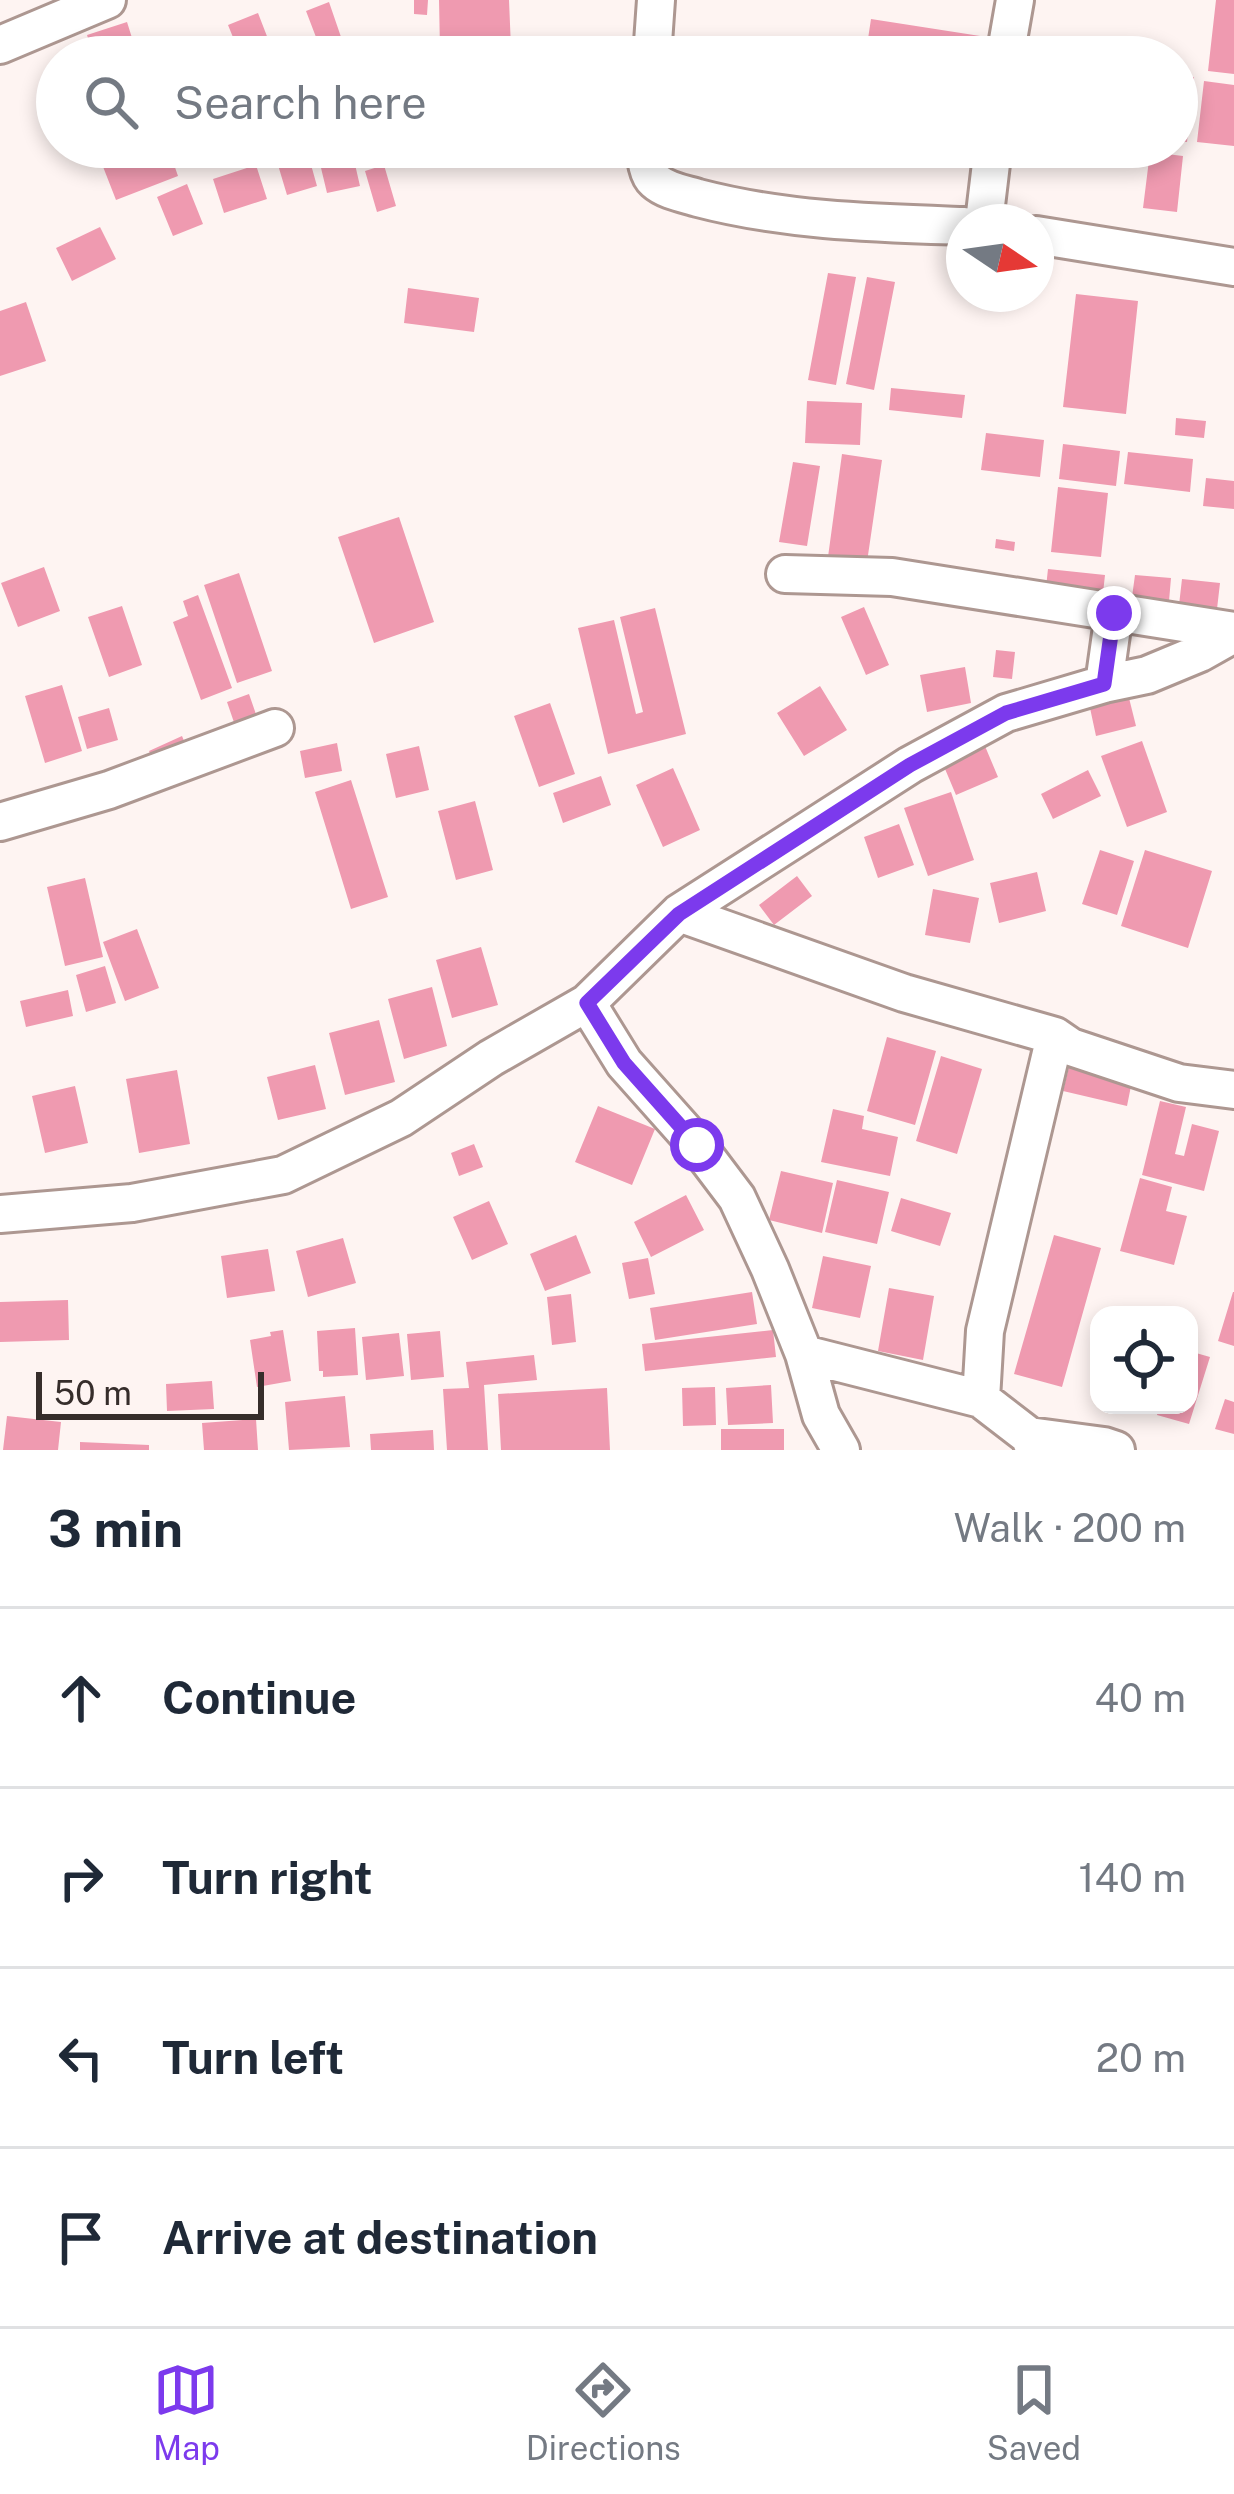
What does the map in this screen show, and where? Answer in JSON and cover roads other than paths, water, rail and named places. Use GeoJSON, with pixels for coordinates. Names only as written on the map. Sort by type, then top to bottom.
{"type":"FeatureCollection","features":[{"type":"Feature","properties":{"kind":"street"},"geometry":{"type":"LineString","coordinates":[[0,45],[107,0]]}},
{"type":"Feature","properties":{"kind":"street"},"geometry":{"type":"LineString","coordinates":[[653,36],[656,0]]}},
{"type":"Feature","properties":{"kind":"street"},"geometry":{"type":"LineString","coordinates":[[1009,36],[1015,0]]}},
{"type":"Feature","properties":{"kind":"street"},"geometry":{"type":"LineString","coordinates":[[649,168],[654,181],[674,191],[749,211],[946,225]]}},
{"type":"Feature","properties":{"kind":"street"},"geometry":{"type":"LineString","coordinates":[[986,204],[990,168]]}},
{"type":"Feature","properties":{"kind":"street"},"geometry":{"type":"LineString","coordinates":[[1054,238],[1234,267]]}},
{"type":"Feature","properties":{"kind":"street"},"geometry":{"type":"LineString","coordinates":[[784,574],[892,577],[1234,633]]}},
{"type":"Feature","properties":{"kind":"street"},"geometry":{"type":"LineString","coordinates":[[1104,684],[1114,613]]}},
{"type":"Feature","properties":{"kind":"street"},"geometry":{"type":"LineString","coordinates":[[0,1214],[132,1203],[283,1175],[401,1118],[491,1058],[587,1003],[679,914],[910,765],[1006,713],[1147,675],[1234,633]]}},
{"type":"Feature","properties":{"kind":"street"},"geometry":{"type":"LineString","coordinates":[[0,822],[109,790],[274,728]]}},
{"type":"Feature","properties":{"kind":"street"},"geometry":{"type":"LineString","coordinates":[[679,914],[904,993],[1054,1036],[1071,1047],[1179,1083],[1234,1090]]}},
{"type":"Feature","properties":{"kind":"street"},"geometry":{"type":"LineString","coordinates":[[587,1003],[624,1063],[697,1145],[736,1198],[770,1269],[821,1415],[841,1450]]}},
{"type":"Feature","properties":{"kind":"street"},"geometry":{"type":"LineString","coordinates":[[981,1400],[985,1331],[1054,1036]]}},
{"type":"Feature","properties":{"kind":"street"},"geometry":{"type":"LineString","coordinates":[[803,1354],[981,1400],[1032,1443],[1107,1449]]}}]}
